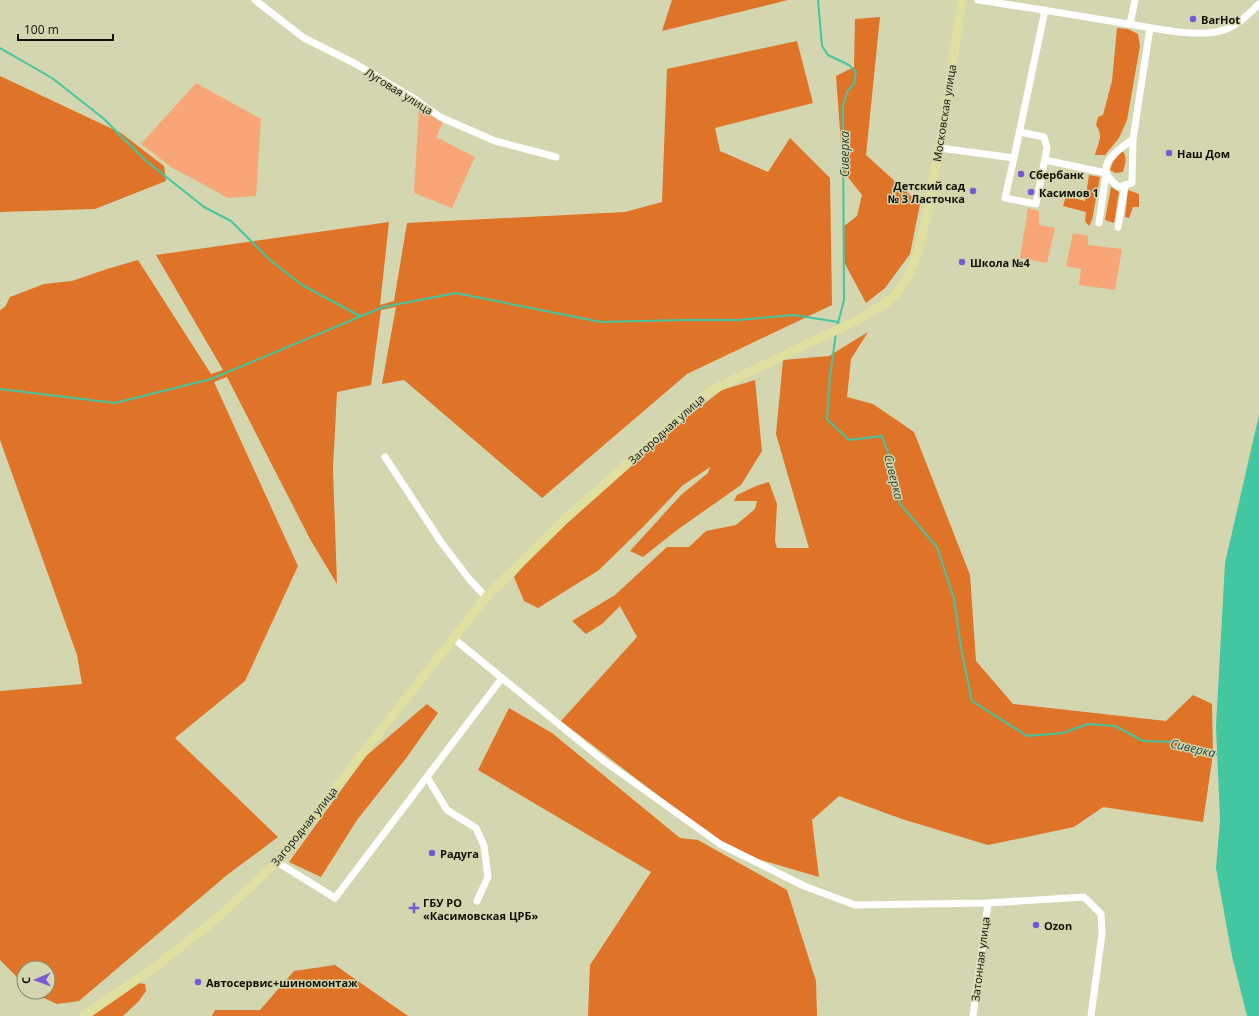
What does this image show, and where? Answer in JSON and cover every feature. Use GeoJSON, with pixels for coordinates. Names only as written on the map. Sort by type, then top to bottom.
{"type":"FeatureCollection","features":[{"type":"Feature","properties":{"kind":"main road","name":"Московская улица"},"geometry":{"type":"LineString","coordinates":[[898,293],[909,276],[918,253],[940,148],[962,0]]}},
{"type":"Feature","properties":{"kind":"main road","name":"Загородная улица"},"geometry":{"type":"LineString","coordinates":[[84,1016],[155,967],[216,920],[277,862],[486,597],[563,521],[708,392],[858,319],[881,307],[898,293]]}},
{"type":"Feature","properties":{"kind":"street","name":"Луговая улица"},"geometry":{"type":"LineString","coordinates":[[255,0],[304,38],[354,63],[415,99],[440,117],[495,141],[556,156]]}},
{"type":"Feature","properties":{"kind":"street"},"geometry":{"type":"LineString","coordinates":[[978,0],[1150,28],[1192,33],[1216,32],[1230,28],[1244,18],[1259,4]]}},
{"type":"Feature","properties":{"kind":"street"},"geometry":{"type":"LineString","coordinates":[[1130,24],[1135,0]]}},
{"type":"Feature","properties":{"kind":"street"},"geometry":{"type":"LineString","coordinates":[[1020,132],[1044,137],[1047,148],[1036,204],[1005,198],[1045,10]]}},
{"type":"Feature","properties":{"kind":"street"},"geometry":{"type":"LineString","coordinates":[[1044,160],[1106,173],[1111,181],[1119,187],[1132,183],[1133,139],[1150,28]]}},
{"type":"Feature","properties":{"kind":"street"},"geometry":{"type":"LineString","coordinates":[[1099,223],[1108,162],[1120,149],[1133,139]]}},
{"type":"Feature","properties":{"kind":"street"},"geometry":{"type":"LineString","coordinates":[[940,148],[1014,158]]}},
{"type":"Feature","properties":{"kind":"street"},"geometry":{"type":"LineString","coordinates":[[1118,227],[1125,185]]}},
{"type":"Feature","properties":{"kind":"street"},"geometry":{"type":"LineString","coordinates":[[384,457],[441,542],[470,580],[486,597]]}},
{"type":"Feature","properties":{"kind":"street"},"geometry":{"type":"LineString","coordinates":[[453,638],[604,761],[720,844],[804,886],[855,905],[988,902],[1084,897],[1101,914],[1102,934],[1091,1016]]}},
{"type":"Feature","properties":{"kind":"street"},"geometry":{"type":"LineString","coordinates":[[277,862],[335,898],[502,678]]}},
{"type":"Feature","properties":{"kind":"street"},"geometry":{"type":"LineString","coordinates":[[428,776],[447,810],[476,828],[484,846],[488,877],[477,901]]}},
{"type":"Feature","properties":{"kind":"street","name":"Затонная улица"},"geometry":{"type":"LineString","coordinates":[[973,1016],[988,902]]}},
{"type":"Feature","properties":{"kind":"shaded area"},"geometry":{"type":"Polygon","coordinates":[[[672,0],[788,0],[662,31],[672,0]]]}},
{"type":"Feature","properties":{"kind":"shaded area"},"geometry":{"type":"Polygon","coordinates":[[[880,17],[866,155],[920,204],[910,254],[885,288],[866,303],[843,260],[843,227],[857,216],[862,195],[843,171],[836,76],[854,67],[855,19],[880,17]]]}},
{"type":"Feature","properties":{"kind":"shaded area"},"geometry":{"type":"Polygon","coordinates":[[[1117,28],[1128,29],[1138,34],[1140,46],[1127,120],[1119,138],[1105,155],[1095,155],[1100,136],[1096,125],[1098,117],[1103,115],[1112,81],[1117,28]]]}},
{"type":"Feature","properties":{"kind":"shaded area"},"geometry":{"type":"Polygon","coordinates":[[[797,41],[813,103],[715,128],[720,151],[768,172],[790,138],[830,178],[832,305],[687,374],[542,498],[404,380],[382,384],[396,307],[381,310],[371,385],[337,392],[333,469],[337,584],[310,539],[227,377],[214,382],[298,566],[245,681],[175,738],[278,837],[227,875],[79,1001],[57,1004],[48,1000],[56,1000],[56,960],[16,960],[16,976],[0,960],[0,691],[82,684],[77,655],[0,440],[0,310],[5,307],[10,297],[44,284],[72,281],[138,260],[211,374],[223,370],[156,255],[389,222],[380,305],[394,301],[407,223],[625,212],[662,202],[667,69],[797,41]]]}},
{"type":"Feature","properties":{"kind":"shaded area"},"geometry":{"type":"Polygon","coordinates":[[[0,76],[121,133],[164,166],[166,181],[95,209],[0,212],[0,76]]]}},
{"type":"Feature","properties":{"kind":"shaded area"},"geometry":{"type":"Polygon","coordinates":[[[196,83],[261,119],[256,196],[228,198],[171,167],[141,144],[196,83]]]}},
{"type":"Feature","properties":{"kind":"shaded area"},"geometry":{"type":"Polygon","coordinates":[[[419,108],[443,122],[436,137],[475,157],[452,208],[414,193],[419,108]]]}},
{"type":"Feature","properties":{"kind":"shaded area"},"geometry":{"type":"Polygon","coordinates":[[[1122,150],[1125,158],[1123,172],[1115,173],[1110,170],[1113,162],[1122,150]]]}},
{"type":"Feature","properties":{"kind":"shaded area"},"geometry":{"type":"Polygon","coordinates":[[[1089,175],[1100,177],[1092,220],[1089,226],[1085,221],[1086,212],[1063,206],[1066,196],[1085,201],[1089,175]]]}},
{"type":"Feature","properties":{"kind":"shaded area"},"geometry":{"type":"Polygon","coordinates":[[[1111,187],[1119,192],[1114,223],[1105,220],[1111,187]]]}},
{"type":"Feature","properties":{"kind":"shaded area"},"geometry":{"type":"Polygon","coordinates":[[[1128,190],[1139,194],[1139,207],[1133,207],[1129,218],[1125,217],[1128,190]]]}},
{"type":"Feature","properties":{"kind":"shaded area"},"geometry":{"type":"Polygon","coordinates":[[[1028,208],[1039,211],[1039,225],[1055,228],[1047,263],[1020,258],[1028,208]]]}},
{"type":"Feature","properties":{"kind":"shaded area"},"geometry":{"type":"Polygon","coordinates":[[[1073,233],[1088,236],[1088,245],[1122,249],[1115,290],[1079,285],[1081,269],[1066,266],[1073,233]]]}},
{"type":"Feature","properties":{"kind":"shaded area"},"geometry":{"type":"Polygon","coordinates":[[[868,332],[851,359],[847,397],[873,404],[914,432],[970,575],[976,661],[1013,704],[1166,721],[1193,695],[1212,704],[1213,754],[1203,822],[1103,807],[1074,827],[988,845],[902,819],[839,796],[812,820],[819,877],[761,860],[715,839],[561,721],[637,637],[620,606],[602,624],[586,634],[572,621],[615,595],[667,547],[689,547],[706,531],[736,525],[755,509],[757,501],[734,501],[737,495],[769,482],[777,504],[775,541],[777,548],[809,548],[776,434],[783,360],[829,356],[868,332]]]}},
{"type":"Feature","properties":{"kind":"shaded area"},"geometry":{"type":"Polygon","coordinates":[[[755,380],[762,451],[741,485],[677,530],[643,557],[630,551],[681,495],[708,473],[710,467],[682,486],[599,570],[538,608],[524,601],[514,577],[526,563],[570,520],[659,439],[722,390],[755,380]]]}},
{"type":"Feature","properties":{"kind":"shaded area"},"geometry":{"type":"Polygon","coordinates":[[[1259,415],[1259,1016],[1247,1016],[1232,956],[1216,868],[1220,820],[1216,726],[1225,563],[1259,415]]]}},
{"type":"Feature","properties":{"kind":"shaded area"},"geometry":{"type":"Polygon","coordinates":[[[427,704],[438,713],[407,757],[357,820],[321,877],[289,862],[366,756],[427,704]]]}},
{"type":"Feature","properties":{"kind":"shaded area"},"geometry":{"type":"Polygon","coordinates":[[[509,708],[552,733],[680,838],[698,840],[787,890],[816,981],[817,1016],[588,1016],[590,965],[651,872],[478,770],[509,708]]]}},
{"type":"Feature","properties":{"kind":"shaded area"},"geometry":{"type":"Polygon","coordinates":[[[335,965],[408,1016],[212,1016],[215,1010],[260,1010],[294,971],[335,965]]]}},
{"type":"Feature","properties":{"kind":"shaded area"},"geometry":{"type":"Polygon","coordinates":[[[139,983],[145,984],[146,991],[139,1001],[123,1016],[92,1016],[139,983]]]}},
{"type":"Feature","properties":{"kind":"waterway","name":"Сиверка"},"geometry":{"type":"LineString","coordinates":[[818,0],[822,46],[828,55],[849,65],[856,72],[854,84],[848,90],[843,105],[844,300],[837,327]]}},
{"type":"Feature","properties":{"kind":"waterway"},"geometry":{"type":"LineString","coordinates":[[0,48],[52,78],[103,118],[145,160],[204,207],[231,221],[270,260],[302,285],[360,316]]}},
{"type":"Feature","properties":{"kind":"waterway"},"geometry":{"type":"LineString","coordinates":[[0,389],[115,403],[211,379],[383,307],[456,293],[601,322],[738,320],[794,315],[838,322]]}},
{"type":"Feature","properties":{"kind":"waterway","name":"Сиверка"},"geometry":{"type":"LineString","coordinates":[[836,333],[830,377],[827,419],[849,440],[882,436],[889,455],[900,504],[937,547],[954,599],[961,648],[972,701],[1027,736],[1063,733],[1088,724],[1115,726],[1143,741],[1177,742],[1219,755]]}},
{"type":"Feature","properties":{"kind":"place","name":"BarHot"},"geometry":{"type":"Point","coordinates":[1193,19]}},
{"type":"Feature","properties":{"kind":"place","name":"Наш Дом"},"geometry":{"type":"Point","coordinates":[1169,153]}},
{"type":"Feature","properties":{"kind":"place","name":"Сбербанк"},"geometry":{"type":"Point","coordinates":[1021,174]}},
{"type":"Feature","properties":{"kind":"place","name":"Детский сад № 3 Ласточка"},"geometry":{"type":"Point","coordinates":[973,191]}},
{"type":"Feature","properties":{"kind":"place","name":"Касимов 1"},"geometry":{"type":"Point","coordinates":[1031,192]}},
{"type":"Feature","properties":{"kind":"place","name":"Школа №4"},"geometry":{"type":"Point","coordinates":[962,262]}},
{"type":"Feature","properties":{"kind":"place","name":"Радуга"},"geometry":{"type":"Point","coordinates":[432,853]}},
{"type":"Feature","properties":{"kind":"place","name":"ГБУ РО «Касимовская ЦРБ»"},"geometry":{"type":"Point","coordinates":[414,908]}},
{"type":"Feature","properties":{"kind":"place","name":"Ozon"},"geometry":{"type":"Point","coordinates":[1036,925]}},
{"type":"Feature","properties":{"kind":"place","name":"Автосервис+шиномонтаж"},"geometry":{"type":"Point","coordinates":[198,982]}}]}
